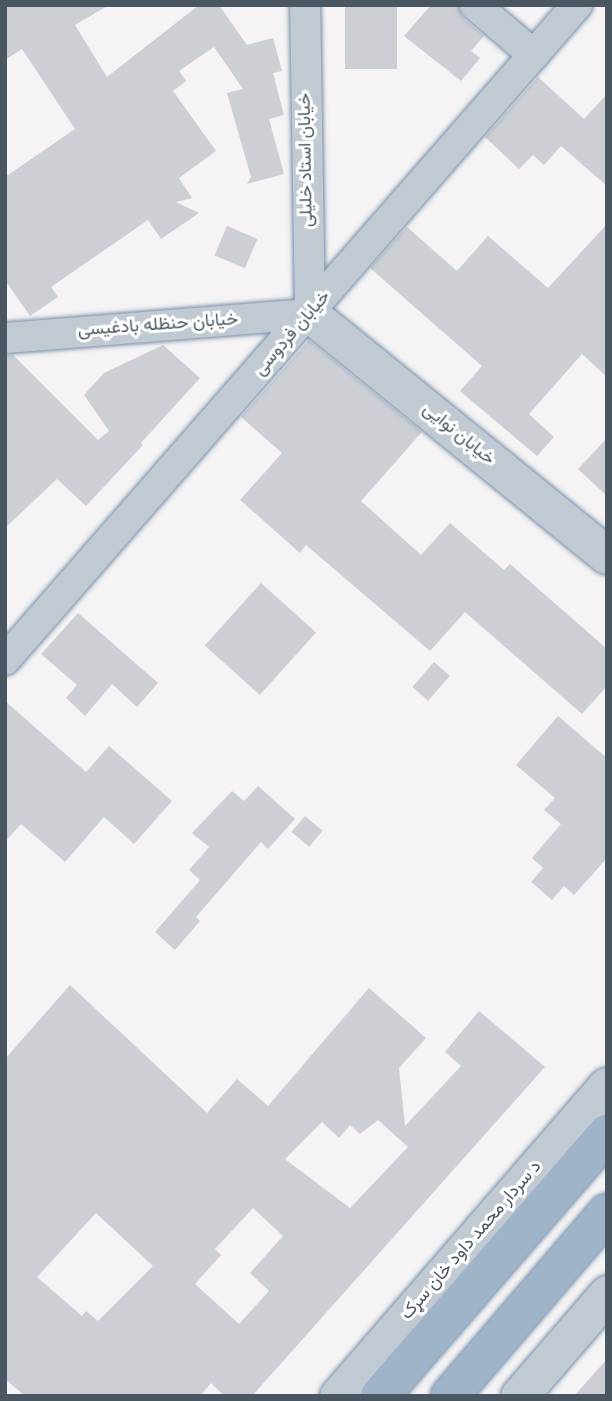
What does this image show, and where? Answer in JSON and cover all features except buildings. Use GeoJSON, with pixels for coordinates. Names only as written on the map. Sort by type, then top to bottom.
{"type":"FeatureCollection","features":[{"type":"Feature","properties":{"kind":"highway","name":"د سردار محمد داود خان سړک"},"geometry":{"type":"LineString","coordinates":[[380,1396],[607,1135]]}},
{"type":"Feature","properties":{"kind":"highway"},"geometry":{"type":"LineString","coordinates":[[450,1396],[607,1213]]}},
{"type":"Feature","properties":{"kind":"street","name":"خیابان استاد خلیلی"},"geometry":{"type":"LineString","coordinates":[[304,5],[310,314]]}},
{"type":"Feature","properties":{"kind":"street"},"geometry":{"type":"LineString","coordinates":[[475,5],[534,55]]}},
{"type":"Feature","properties":{"kind":"street","name":"خیابان فردوسی"},"geometry":{"type":"LineString","coordinates":[[5,660],[310,314],[577,5]]}},
{"type":"Feature","properties":{"kind":"street","name":"خیابان حنظله بادغیسی"},"geometry":{"type":"LineString","coordinates":[[5,338],[310,314]]}},
{"type":"Feature","properties":{"kind":"street","name":"خیابان نوایی"},"geometry":{"type":"LineString","coordinates":[[310,314],[607,555]]}},
{"type":"Feature","properties":{"kind":"street","name":"د سردار محمد داود خان سړک"},"geometry":{"type":"LineString","coordinates":[[338,1396],[607,1086]]}},
{"type":"Feature","properties":{"kind":"street"},"geometry":{"type":"LineString","coordinates":[[519,1396],[607,1294]]}}]}
